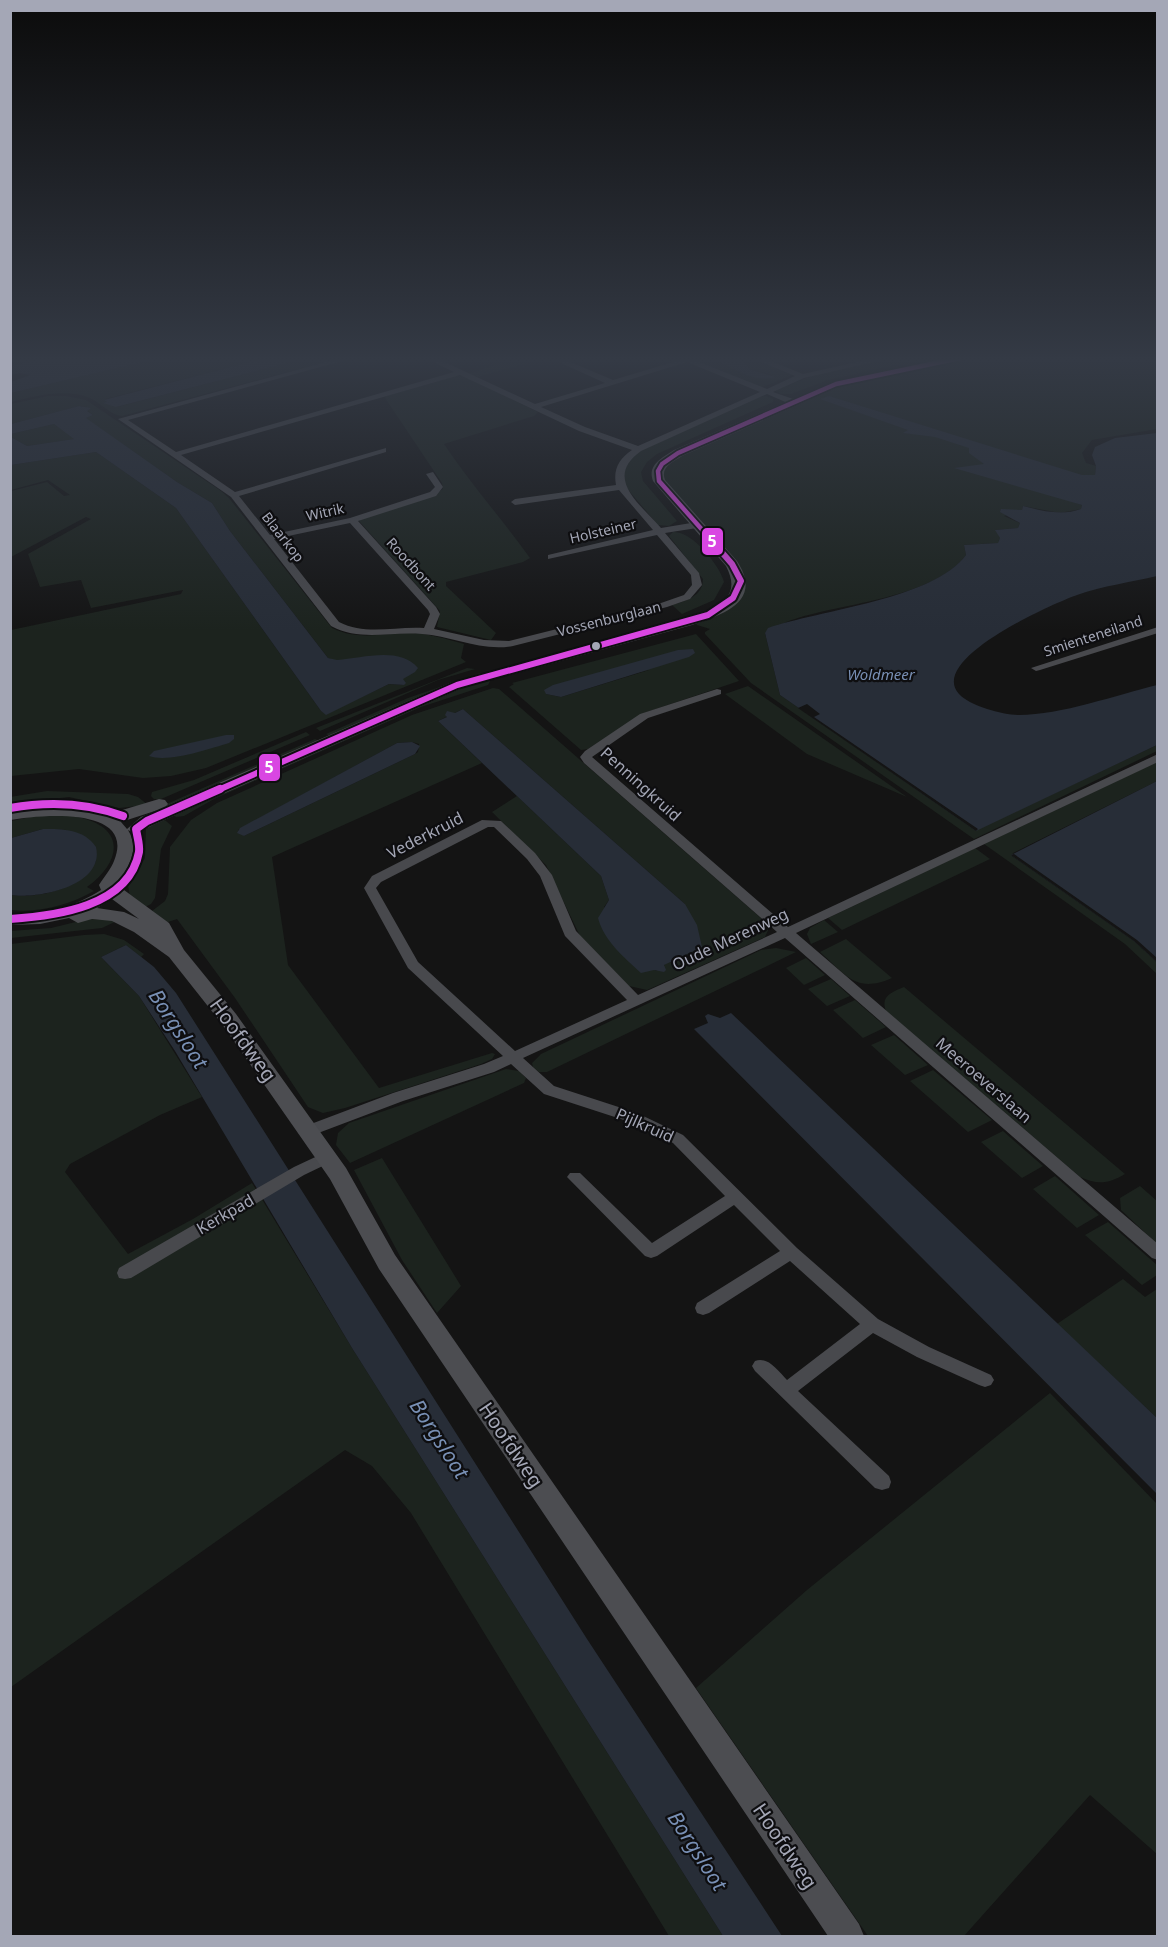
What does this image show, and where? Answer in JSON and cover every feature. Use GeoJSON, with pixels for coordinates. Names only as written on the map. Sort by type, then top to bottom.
{"type":"FeatureCollection","features":[{"type":"Feature","properties":{"kind":"street","name":"Blaarkop"},"geometry":{"type":"LineString","coordinates":[[164,449],[234,495],[335,624],[346,631],[366,634],[428,631],[450,637]]}},
{"type":"Feature","properties":{"kind":"street"},"geometry":{"type":"LineString","coordinates":[[173,455],[194,449]]}},
{"type":"Feature","properties":{"kind":"street"},"geometry":{"type":"LineString","coordinates":[[515,502],[621,487],[618,473],[620,465],[637,449]]}},
{"type":"Feature","properties":{"kind":"street","name":"Vossenburglaan"},"geometry":{"type":"LineString","coordinates":[[123,822],[427,688],[481,670],[680,617],[717,601],[727,589],[728,579],[657,475],[660,465],[687,449]]}},
{"type":"Feature","properties":{"kind":"street"},"geometry":{"type":"LineString","coordinates":[[234,495],[383,450]]}},
{"type":"Feature","properties":{"kind":"street","name":"Witrik"},"geometry":{"type":"LineString","coordinates":[[267,538],[352,520],[437,491],[439,487],[430,474]]}},
{"type":"Feature","properties":{"kind":"street","name":"Vossenburglaan"},"geometry":{"type":"LineString","coordinates":[[450,637],[492,645],[509,644],[664,605],[687,597],[697,585],[696,575],[621,487]]}},
{"type":"Feature","properties":{"kind":"street","name":"Roodbont"},"geometry":{"type":"LineString","coordinates":[[352,520],[433,609],[435,614],[428,631]]}},
{"type":"Feature","properties":{"kind":"street"},"geometry":{"type":"LineString","coordinates":[[660,531],[692,526]]}},
{"type":"Feature","properties":{"kind":"street","name":"Vossenburglaan"},"geometry":{"type":"LineString","coordinates":[[123,822],[147,820],[457,685],[687,622],[721,609],[734,599],[741,581],[732,564],[692,526]]}},
{"type":"Feature","properties":{"kind":"street","name":"Holsteiner"},"geometry":{"type":"LineString","coordinates":[[551,557],[660,531]]}},
{"type":"Feature","properties":{"kind":"street","name":"Smienteneiland"},"geometry":{"type":"LineString","coordinates":[[1036,668],[1158,630]]}},
{"type":"Feature","properties":{"kind":"street","name":"Penningkruid"},"geometry":{"type":"LineString","coordinates":[[717,692],[644,716],[589,753],[588,762],[786,933]]}},
{"type":"Feature","properties":{"kind":"street","name":"Oude Merenweg"},"geometry":{"type":"LineString","coordinates":[[308,1131],[362,1110],[489,1068],[514,1057],[786,933],[1158,757]]}},
{"type":"Feature","properties":{"kind":"street"},"geometry":{"type":"LineString","coordinates":[[10,808],[43,802],[92,804],[123,822],[140,849],[132,870],[112,891],[94,903],[48,918],[10,919]]}},
{"type":"Feature","properties":{"kind":"street"},"geometry":{"type":"LineString","coordinates":[[10,815],[38,809],[59,808],[94,813],[123,822]]}},
{"type":"Feature","properties":{"kind":"street"},"geometry":{"type":"LineString","coordinates":[[112,891],[108,885],[121,868],[126,852],[119,828],[123,822]]}},
{"type":"Feature","properties":{"kind":"street","name":"Vederkruid"},"geometry":{"type":"LineString","coordinates":[[514,1057],[413,965],[370,888],[376,879],[486,823],[498,824],[546,875],[570,933],[636,1001]]}},
{"type":"Feature","properties":{"kind":"street","name":"Hoofdweg"},"geometry":{"type":"LineString","coordinates":[[112,891],[162,927],[176,953],[229,1019],[308,1131],[338,1174],[387,1262],[847,1936]]}},
{"type":"Feature","properties":{"kind":"street","name":"Hoofdweg"},"geometry":{"type":"LineString","coordinates":[[10,927],[41,926],[86,914],[113,913],[129,921],[176,953]]}},
{"type":"Feature","properties":{"kind":"street","name":"Meeroeverslaan"},"geometry":{"type":"LineString","coordinates":[[786,933],[1158,1254]]}},
{"type":"Feature","properties":{"kind":"street","name":"Pijlkruid"},"geometry":{"type":"LineString","coordinates":[[514,1057],[549,1090],[632,1117],[678,1139],[791,1252],[872,1324],[923,1352],[984,1380]]}},
{"type":"Feature","properties":{"kind":"street","name":"Kerkpad"},"geometry":{"type":"LineString","coordinates":[[125,1273],[250,1199],[326,1158]]}},
{"type":"Feature","properties":{"kind":"street"},"geometry":{"type":"LineString","coordinates":[[575,1178],[651,1252],[735,1197]]}},
{"type":"Feature","properties":{"kind":"street"},"geometry":{"type":"LineString","coordinates":[[703,1308],[791,1252]]}},
{"type":"Feature","properties":{"kind":"street"},"geometry":{"type":"LineString","coordinates":[[786,1390],[872,1324]]}},
{"type":"Feature","properties":{"kind":"street"},"geometry":{"type":"LineString","coordinates":[[761,1366],[882,1482]]}},
{"type":"Feature","properties":{"kind":"shaded area"},"geometry":{"type":"Polygon","coordinates":[[[129,449],[158,449],[229,498],[332,628],[361,635],[409,633],[444,638],[464,644],[461,658],[466,662],[206,768],[171,776],[143,778],[79,769],[11,776],[11,630],[181,594],[183,590],[91,608],[81,580],[40,587],[28,554],[91,519],[86,517],[11,557],[11,491],[47,482],[64,496],[70,495],[48,480],[11,490],[11,465],[96,452],[176,508],[321,711],[326,714],[389,684],[404,685],[328,658],[230,531],[212,503],[129,449]]]}},
{"type":"Feature","properties":{"kind":"shaded area"},"geometry":{"type":"Polygon","coordinates":[[[419,449],[447,449],[530,558],[523,562],[446,582],[446,586],[496,633],[491,640],[437,627],[440,611],[359,521],[362,518],[432,496],[443,489],[442,483],[419,449]]]}},
{"type":"Feature","properties":{"kind":"shaded area"},"geometry":{"type":"Polygon","coordinates":[[[644,449],[668,449],[647,462],[641,472],[643,481],[677,521],[669,526],[658,525],[625,486],[623,465],[633,454],[644,449]]]}},
{"type":"Feature","properties":{"kind":"shaded area"},"geometry":{"type":"Polygon","coordinates":[[[695,449],[1085,449],[1082,453],[1086,463],[1096,466],[1095,475],[1088,476],[1063,498],[1082,505],[1081,509],[1060,513],[1023,506],[1022,510],[1004,516],[1020,523],[1018,528],[996,530],[1000,538],[998,543],[964,545],[966,555],[933,581],[886,597],[795,619],[765,633],[780,695],[976,830],[1157,745],[1157,751],[974,839],[751,683],[705,634],[710,629],[697,625],[696,623],[745,589],[744,576],[738,565],[662,479],[664,466],[671,460],[695,449]]]}},
{"type":"Feature","properties":{"kind":"shaded area"},"geometry":{"type":"Polygon","coordinates":[[[673,532],[680,533],[696,542],[711,558],[724,582],[714,600],[682,614],[672,605],[697,594],[703,579],[669,536],[673,532]]]}},
{"type":"Feature","properties":{"kind":"shaded area"},"geometry":{"type":"Polygon","coordinates":[[[696,634],[739,681],[644,713],[588,749],[581,750],[509,687],[514,684],[512,683],[696,634]],[[649,670],[546,694],[561,697],[649,670]]]}},
{"type":"Feature","properties":{"kind":"shaded area"},"geometry":{"type":"Polygon","coordinates":[[[467,668],[475,669],[438,680],[320,731],[316,728],[467,668]]]}},
{"type":"Feature","properties":{"kind":"shaded area"},"geometry":{"type":"Polygon","coordinates":[[[480,673],[482,675],[330,736],[326,734],[408,698],[480,673]]]}},
{"type":"Feature","properties":{"kind":"shaded area"},"geometry":{"type":"Polygon","coordinates":[[[486,679],[490,681],[488,685],[421,707],[214,799],[184,816],[176,817],[173,814],[419,703],[486,679]]]}},
{"type":"Feature","properties":{"kind":"shaded area"},"geometry":{"type":"Polygon","coordinates":[[[748,686],[907,797],[807,754],[725,694],[748,686]]]}},
{"type":"Feature","properties":{"kind":"shaded area"},"geometry":{"type":"Polygon","coordinates":[[[493,688],[499,689],[770,926],[765,937],[647,990],[629,986],[580,936],[546,865],[492,812],[517,796],[601,876],[609,900],[604,907],[656,971],[664,966],[685,904],[463,709],[438,721],[482,763],[272,857],[288,965],[379,1088],[492,1053],[495,1054],[492,1059],[481,1064],[345,1108],[323,1113],[308,1107],[235,998],[177,919],[165,923],[152,911],[165,901],[168,894],[170,847],[191,820],[217,803],[412,715],[493,688]],[[397,743],[238,830],[244,836],[415,754],[418,752],[419,744],[397,743]]]}},
{"type":"Feature","properties":{"kind":"shaded area"},"geometry":{"type":"Polygon","coordinates":[[[306,732],[310,735],[161,799],[154,799],[151,796],[152,792],[194,780],[306,732]]]}},
{"type":"Feature","properties":{"kind":"shaded area"},"geometry":{"type":"Polygon","coordinates":[[[315,739],[319,741],[166,808],[162,806],[315,739]]]}},
{"type":"Feature","properties":{"kind":"shaded area"},"geometry":{"type":"Polygon","coordinates":[[[1157,762],[1157,781],[1013,853],[1012,856],[1134,941],[1157,962],[1157,974],[1125,944],[984,844],[1157,762]]]}},
{"type":"Feature","properties":{"kind":"shaded area"},"geometry":{"type":"Polygon","coordinates":[[[47,791],[128,794],[138,797],[148,805],[119,808],[69,797],[11,804],[10,797],[47,791]]]}},
{"type":"Feature","properties":{"kind":"shaded area"},"geometry":{"type":"Polygon","coordinates":[[[36,816],[71,816],[97,823],[107,831],[112,839],[114,848],[112,858],[98,878],[87,887],[94,891],[64,904],[43,909],[11,910],[11,895],[34,895],[59,890],[80,878],[96,861],[66,830],[43,829],[11,838],[11,821],[36,816]]]}},
{"type":"Feature","properties":{"kind":"shaded area"},"geometry":{"type":"Polygon","coordinates":[[[161,817],[172,826],[161,849],[155,898],[145,907],[130,897],[128,885],[145,858],[146,828],[161,817]]]}},
{"type":"Feature","properties":{"kind":"shaded area"},"geometry":{"type":"Polygon","coordinates":[[[975,848],[990,859],[842,930],[828,918],[975,848]]]}},
{"type":"Feature","properties":{"kind":"shaded area"},"geometry":{"type":"Polygon","coordinates":[[[88,919],[119,920],[102,928],[11,938],[10,931],[51,928],[88,919]]]}},
{"type":"Feature","properties":{"kind":"shaded area"},"geometry":{"type":"Polygon","coordinates":[[[824,920],[838,932],[811,944],[807,934],[810,928],[824,920]]]}},
{"type":"Feature","properties":{"kind":"shaded area"},"geometry":{"type":"Polygon","coordinates":[[[104,934],[124,940],[144,954],[141,957],[126,945],[101,957],[139,996],[202,1097],[160,1115],[70,1164],[65,1172],[128,1254],[193,1219],[252,1183],[352,1348],[723,1936],[669,1936],[411,1513],[372,1466],[345,1450],[11,1687],[11,944],[104,934]]]}},
{"type":"Feature","properties":{"kind":"shaded area"},"geometry":{"type":"Polygon","coordinates":[[[846,939],[892,978],[869,984],[860,983],[845,975],[820,952],[846,939]]]}},
{"type":"Feature","properties":{"kind":"shaded area"},"geometry":{"type":"Polygon","coordinates":[[[776,948],[796,952],[547,1072],[539,1072],[533,1067],[532,1063],[541,1054],[761,950],[776,948]]]}},
{"type":"Feature","properties":{"kind":"shaded area"},"geometry":{"type":"Polygon","coordinates":[[[806,958],[825,975],[804,985],[786,968],[806,958]]]}},
{"type":"Feature","properties":{"kind":"shaded area"},"geometry":{"type":"Polygon","coordinates":[[[831,979],[850,996],[827,1006],[808,989],[831,979]]]}},
{"type":"Feature","properties":{"kind":"shaded area"},"geometry":{"type":"Polygon","coordinates":[[[904,987],[1125,1174],[1103,1182],[1080,1177],[886,1011],[885,1002],[888,995],[904,987]]]}},
{"type":"Feature","properties":{"kind":"shaded area"},"geometry":{"type":"Polygon","coordinates":[[[855,1000],[886,1027],[863,1038],[833,1010],[855,1000]]]}},
{"type":"Feature","properties":{"kind":"shaded area"},"geometry":{"type":"Polygon","coordinates":[[[894,1035],[928,1065],[905,1075],[871,1045],[894,1035]]]}},
{"type":"Feature","properties":{"kind":"shaded area"},"geometry":{"type":"Polygon","coordinates":[[[506,1069],[519,1071],[526,1078],[524,1083],[350,1163],[336,1145],[338,1133],[349,1123],[506,1069]]]}},
{"type":"Feature","properties":{"kind":"shaded area"},"geometry":{"type":"Polygon","coordinates":[[[933,1070],[992,1120],[968,1132],[910,1081],[933,1070]]]}},
{"type":"Feature","properties":{"kind":"shaded area"},"geometry":{"type":"Polygon","coordinates":[[[1003,1131],[1043,1166],[1022,1178],[981,1142],[1003,1131]]]}},
{"type":"Feature","properties":{"kind":"shaded area"},"geometry":{"type":"Polygon","coordinates":[[[382,1158],[461,1286],[437,1313],[402,1260],[354,1170],[382,1158]]]}},
{"type":"Feature","properties":{"kind":"shaded area"},"geometry":{"type":"Polygon","coordinates":[[[1055,1176],[1099,1215],[1077,1228],[1033,1189],[1055,1176]]]}},
{"type":"Feature","properties":{"kind":"shaded area"},"geometry":{"type":"Polygon","coordinates":[[[1140,1186],[1157,1201],[1157,1244],[1121,1210],[1120,1198],[1140,1186]]]}},
{"type":"Feature","properties":{"kind":"shaded area"},"geometry":{"type":"Polygon","coordinates":[[[1108,1222],[1157,1265],[1157,1275],[1142,1285],[1085,1235],[1108,1222]]]}},
{"type":"Feature","properties":{"kind":"shaded area"},"geometry":{"type":"Polygon","coordinates":[[[1123,1279],[1145,1297],[1157,1289],[1157,1418],[1057,1324],[1123,1279]]]}},
{"type":"Feature","properties":{"kind":"shaded area"},"geometry":{"type":"Polygon","coordinates":[[[1050,1393],[1157,1504],[1157,1854],[1090,1795],[964,1936],[868,1936],[696,1688],[807,1590],[1050,1393]]]}},
{"type":"Feature","properties":{"kind":"water"},"geometry":{"type":"Polygon","coordinates":[[[11,449],[130,449],[212,503],[230,531],[328,658],[337,660],[391,655],[410,661],[418,668],[403,679],[406,683],[404,685],[389,684],[326,715],[176,508],[96,452],[11,465],[11,449]]]}},
{"type":"Feature","properties":{"kind":"water","name":"Woldmeer"},"geometry":{"type":"Polygon","coordinates":[[[969,449],[998,449],[1082,475],[1095,475],[1096,466],[1092,455],[1094,449],[1157,449],[1157,576],[1077,595],[1044,609],[997,634],[976,649],[961,665],[954,680],[959,694],[964,698],[979,706],[1012,715],[1053,712],[1157,685],[1157,745],[976,831],[780,695],[765,633],[768,628],[903,593],[929,582],[950,570],[966,555],[964,545],[998,543],[1000,538],[995,530],[1018,528],[1020,523],[1000,512],[1001,509],[1022,510],[1023,506],[1045,511],[1067,512],[1081,509],[1082,505],[954,468],[984,464],[969,453],[969,449]]]}},
{"type":"Feature","properties":{"kind":"water"},"geometry":{"type":"Polygon","coordinates":[[[693,649],[695,653],[689,657],[561,697],[546,694],[544,690],[553,685],[678,650],[693,649]]]}},
{"type":"Feature","properties":{"kind":"water"},"geometry":{"type":"Polygon","coordinates":[[[463,709],[685,904],[697,925],[702,947],[664,965],[666,970],[664,972],[654,970],[641,973],[622,955],[605,934],[598,918],[609,900],[601,876],[438,721],[447,717],[445,715],[447,711],[455,713],[463,709]]]}},
{"type":"Feature","properties":{"kind":"water"},"geometry":{"type":"Polygon","coordinates":[[[234,735],[234,739],[229,743],[200,752],[167,758],[149,756],[154,751],[234,735]]]}},
{"type":"Feature","properties":{"kind":"water"},"geometry":{"type":"Polygon","coordinates":[[[412,742],[420,746],[415,754],[244,836],[237,833],[240,828],[397,743],[412,742]]]}},
{"type":"Feature","properties":{"kind":"water"},"geometry":{"type":"Polygon","coordinates":[[[1157,781],[1157,962],[1134,941],[1011,855],[1157,781]]]}},
{"type":"Feature","properties":{"kind":"water"},"geometry":{"type":"Polygon","coordinates":[[[43,829],[79,833],[96,847],[96,860],[90,872],[67,887],[37,895],[11,895],[11,838],[43,829]]]}},
{"type":"Feature","properties":{"kind":"water","name":"Borgsloot"},"geometry":{"type":"Polygon","coordinates":[[[126,945],[154,967],[176,993],[587,1639],[782,1936],[723,1936],[352,1348],[175,1051],[139,996],[101,957],[126,945]]]}},
{"type":"Feature","properties":{"kind":"water"},"geometry":{"type":"Polygon","coordinates":[[[731,1013],[1157,1418],[1157,1494],[694,1029],[708,1023],[705,1016],[708,1014],[720,1018],[731,1013]]]}},
{"type":"Feature","properties":{"kind":"pier"},"geometry":{"type":"Polygon","coordinates":[[[807,704],[820,714],[814,717],[978,829],[976,831],[798,708],[807,704]]]}},
{"type":"Feature","properties":{"kind":"pier"},"geometry":{"type":"Polygon","coordinates":[[[1014,854],[1137,940],[1157,958],[1157,962],[1134,941],[1011,855],[1014,854]]]}},
{"type":"Feature","properties":{"kind":"transit line","name":"5"},"geometry":{"type":"LineString","coordinates":[[10,919],[67,911],[88,905],[106,896],[122,884],[133,870],[139,852],[136,829],[147,821],[457,685],[708,615],[719,609],[733,598],[741,581],[732,564],[659,481],[658,476],[662,464],[687,449]]}},
{"type":"Feature","properties":{"kind":"transit line","name":"5"},"geometry":{"type":"LineString","coordinates":[[10,808],[68,803],[95,807],[123,816]]}}]}
